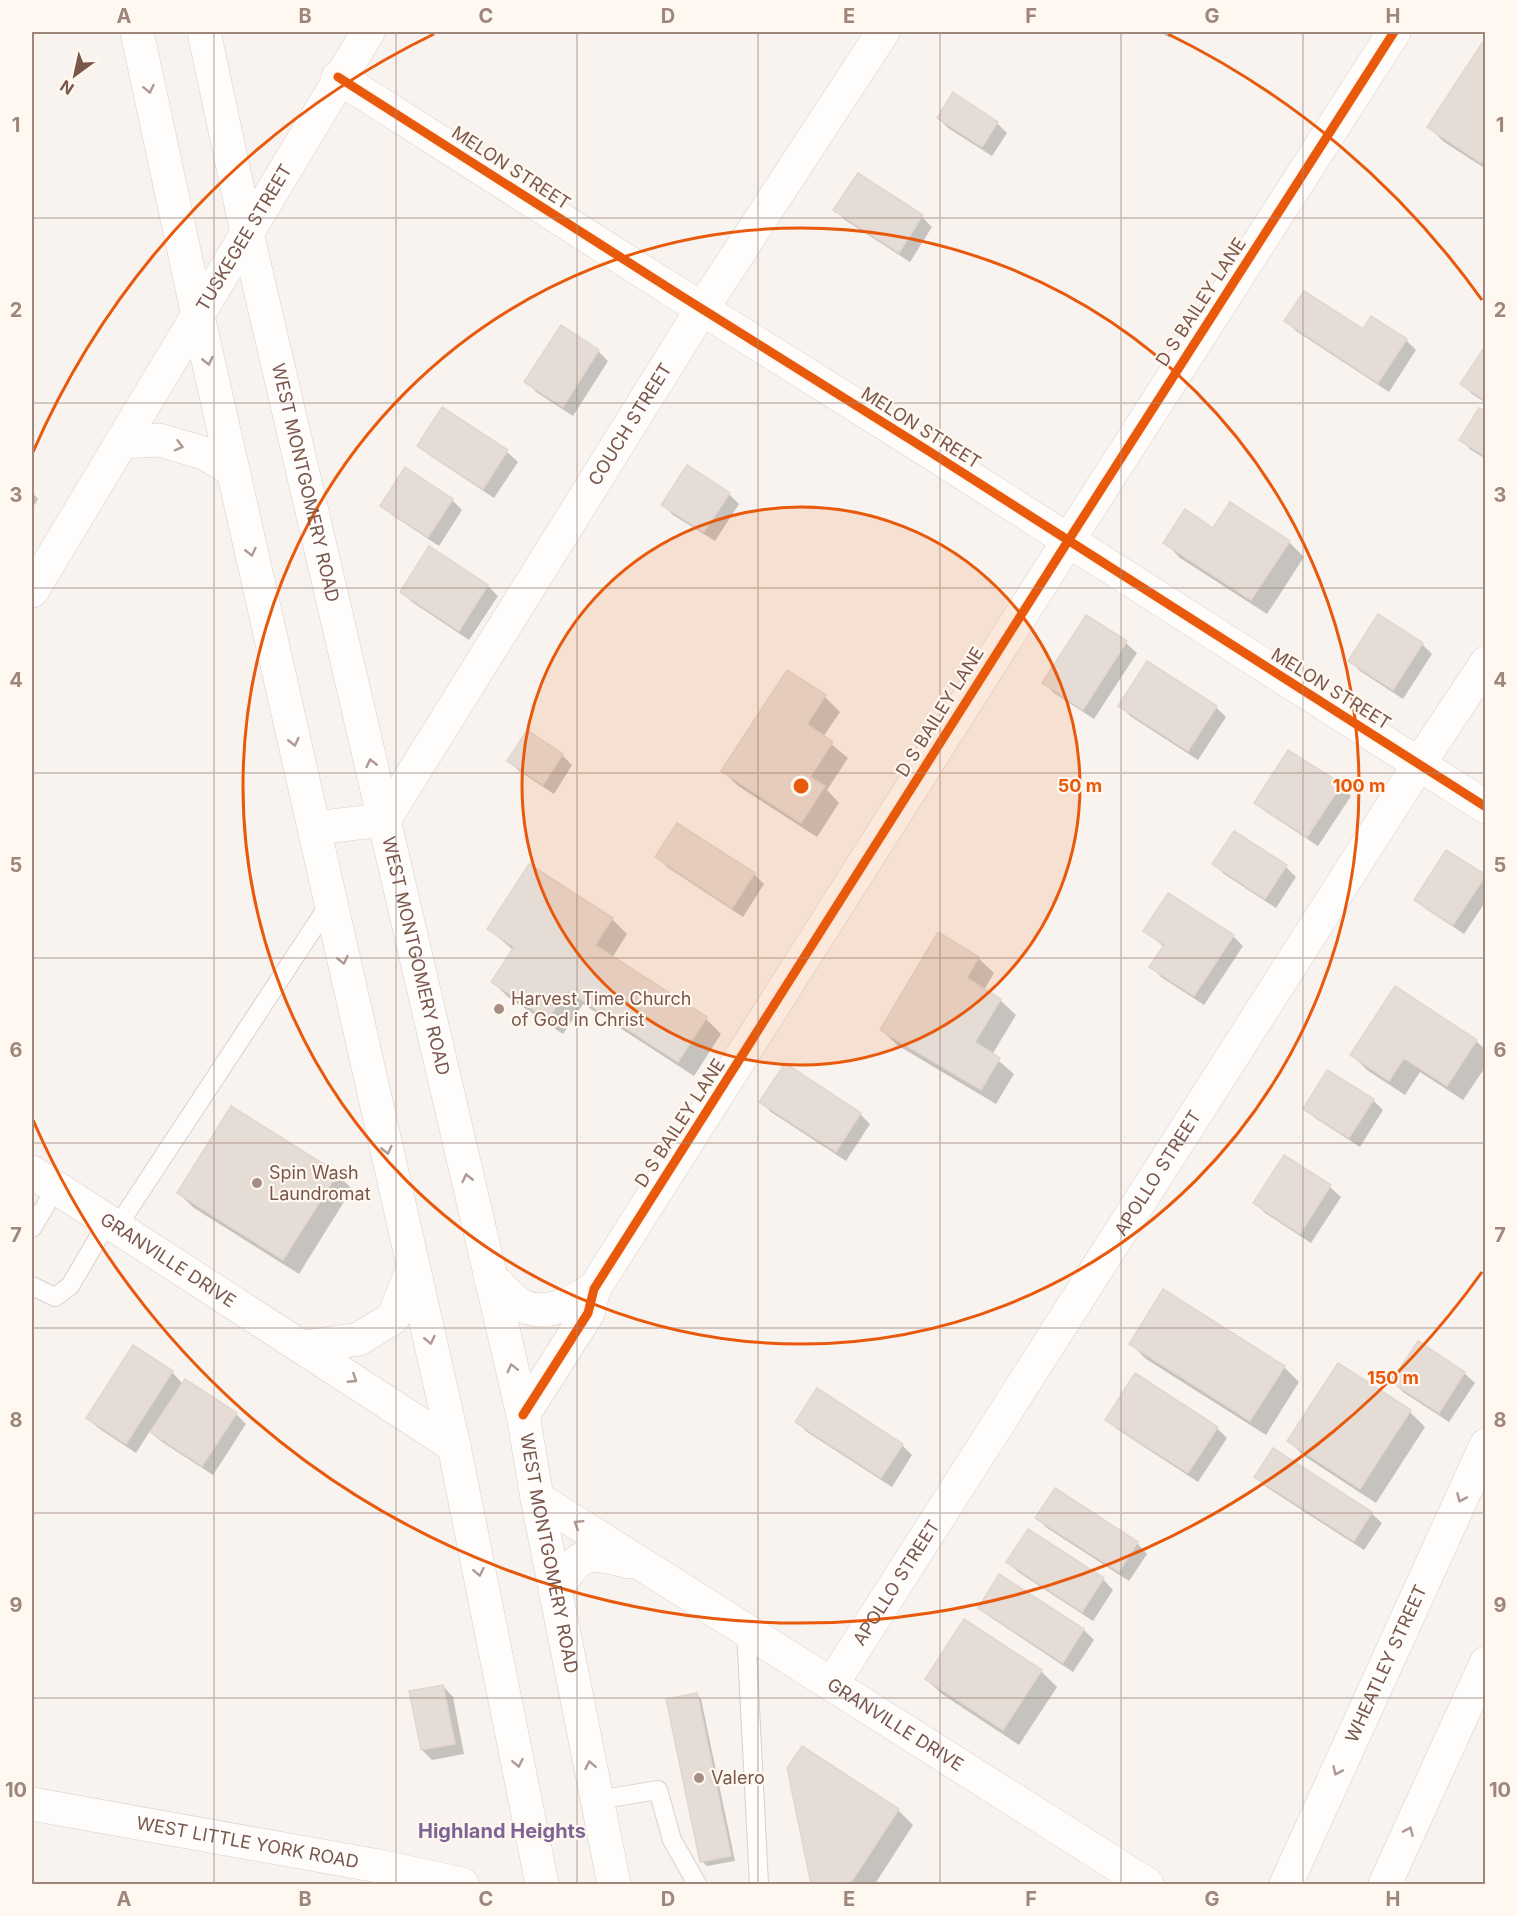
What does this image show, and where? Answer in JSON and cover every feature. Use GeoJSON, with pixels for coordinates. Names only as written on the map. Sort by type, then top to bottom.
{"type":"FeatureCollection","features":[{"type":"Feature","properties":{"kind":"street"},"geometry":{"type":"LineString","coordinates":[[136,32],[232,470],[454,1446],[542,1884]]}},
{"type":"Feature","properties":{"kind":"street","name":"WEST MONTGOMERY ROAD"},"geometry":{"type":"LineString","coordinates":[[204,32],[247,232],[523,1415],[537,1498],[614,1884]]}},
{"type":"Feature","properties":{"kind":"street","name":"TUSKEGEE STREET"},"geometry":{"type":"LineString","coordinates":[[32,591],[368,32]]}},
{"type":"Feature","properties":{"kind":"street","name":"COUCH STREET"},"geometry":{"type":"LineString","coordinates":[[384,820],[702,309],[883,32]]}},
{"type":"Feature","properties":{"kind":"street","name":"D S BAILEY LANE"},"geometry":{"type":"LineString","coordinates":[[523,1415],[588,1313],[594,1289],[1394,32]]}},
{"type":"Feature","properties":{"kind":"street","name":"MELON STREET"},"geometry":{"type":"LineString","coordinates":[[339,78],[1485,807]]}},
{"type":"Feature","properties":{"kind":"street"},"geometry":{"type":"LineString","coordinates":[[121,442],[159,441],[204,453],[232,470]]}},
{"type":"Feature","properties":{"kind":"street","name":"APOLLO STREET"},"geometry":{"type":"LineString","coordinates":[[832,1684],[1485,663]]}},
{"type":"Feature","properties":{"kind":"street"},"geometry":{"type":"LineString","coordinates":[[314,828],[384,820]]}},
{"type":"Feature","properties":{"kind":"street","name":"GRANVILLE DRIVE"},"geometry":{"type":"LineString","coordinates":[[44,1180],[454,1446]]}},
{"type":"Feature","properties":{"kind":"street"},"geometry":{"type":"LineString","coordinates":[[304,1347],[359,1339],[393,1318],[413,1268]]}},
{"type":"Feature","properties":{"kind":"street","name":"D S BAILEY LANE"},"geometry":{"type":"LineString","coordinates":[[490,1277],[518,1302],[536,1310],[567,1305],[594,1289]]}},
{"type":"Feature","properties":{"kind":"street","name":"WHEATLEY STREET"},"geometry":{"type":"LineString","coordinates":[[1286,1884],[1485,1445]]}},
{"type":"Feature","properties":{"kind":"street","name":"GRANVILLE DRIVE"},"geometry":{"type":"LineString","coordinates":[[537,1498],[1148,1884]]}},
{"type":"Feature","properties":{"kind":"street","name":"GRANVILLE DRIVE"},"geometry":{"type":"LineString","coordinates":[[555,1590],[575,1562],[587,1557],[600,1555],[645,1566]]}},
{"type":"Feature","properties":{"kind":"street"},"geometry":{"type":"LineString","coordinates":[[1385,1884],[1485,1663]]}},
{"type":"Feature","properties":{"kind":"street","name":"WEST LITTLE YORK ROAD"},"geometry":{"type":"LineString","coordinates":[[32,1804],[378,1866],[462,1884]]}},
{"type":"Feature","properties":{"kind":"lane"},"geometry":{"type":"LineString","coordinates":[[32,1286],[55,1297],[70,1286],[330,903]]}},
{"type":"Feature","properties":{"kind":"lane"},"geometry":{"type":"LineString","coordinates":[[32,1228],[44,1180]]}},
{"type":"Feature","properties":{"kind":"lane"},"geometry":{"type":"LineString","coordinates":[[746,1630],[759,1884]]}},
{"type":"Feature","properties":{"kind":"lane"},"geometry":{"type":"LineString","coordinates":[[597,1800],[658,1790],[672,1840],[697,1884]]}},
{"type":"Feature","properties":{"kind":"building"},"geometry":{"type":"Polygon","coordinates":[[[1486,37],[1486,156],[1481,163],[1427,127],[1486,37]]]}},
{"type":"Feature","properties":{"kind":"building"},"geometry":{"type":"Polygon","coordinates":[[[953,92],[998,122],[982,147],[937,118],[953,92]]]}},
{"type":"Feature","properties":{"kind":"building"},"geometry":{"type":"Polygon","coordinates":[[[858,173],[923,215],[899,253],[833,210],[858,173]]]}},
{"type":"Feature","properties":{"kind":"building"},"geometry":{"type":"Polygon","coordinates":[[[1304,291],[1363,329],[1371,316],[1407,339],[1378,383],[1284,321],[1304,291]]]}},
{"type":"Feature","properties":{"kind":"building"},"geometry":{"type":"Polygon","coordinates":[[[561,325],[599,350],[563,407],[524,382],[561,325]]]}},
{"type":"Feature","properties":{"kind":"building"},"geometry":{"type":"Polygon","coordinates":[[[1484,348],[1486,349],[1486,401],[1460,384],[1484,348]]]}},
{"type":"Feature","properties":{"kind":"building"},"geometry":{"type":"Polygon","coordinates":[[[442,407],[508,450],[483,489],[417,446],[442,407]]]}},
{"type":"Feature","properties":{"kind":"building"},"geometry":{"type":"Polygon","coordinates":[[[1479,408],[1486,412],[1486,457],[1459,440],[1479,408]]]}},
{"type":"Feature","properties":{"kind":"building"},"geometry":{"type":"Polygon","coordinates":[[[687,465],[730,493],[704,532],[661,505],[687,465]]]}},
{"type":"Feature","properties":{"kind":"building"},"geometry":{"type":"Polygon","coordinates":[[[405,467],[453,499],[428,537],[380,506],[405,467]]]}},
{"type":"Feature","properties":{"kind":"building"},"geometry":{"type":"Polygon","coordinates":[[[1230,502],[1290,541],[1251,600],[1163,543],[1185,509],[1213,528],[1230,502]]]}},
{"type":"Feature","properties":{"kind":"building"},"geometry":{"type":"Polygon","coordinates":[[[429,546],[488,585],[459,631],[400,592],[429,546]]]}},
{"type":"Feature","properties":{"kind":"building"},"geometry":{"type":"Polygon","coordinates":[[[1378,614],[1423,643],[1393,690],[1348,661],[1378,614]]]}},
{"type":"Feature","properties":{"kind":"building"},"geometry":{"type":"Polygon","coordinates":[[[1086,615],[1127,641],[1083,710],[1042,683],[1086,615]]]}},
{"type":"Feature","properties":{"kind":"building"},"geometry":{"type":"Polygon","coordinates":[[[1147,661],[1217,706],[1188,751],[1118,706],[1147,661]]]}},
{"type":"Feature","properties":{"kind":"building"},"geometry":{"type":"Polygon","coordinates":[[[787,670],[826,695],[807,724],[833,742],[810,777],[825,786],[801,823],[721,771],[787,670]]]}},
{"type":"Feature","properties":{"kind":"building"},"geometry":{"type":"Polygon","coordinates":[[[527,730],[563,754],[543,785],[507,761],[527,730]]]}},
{"type":"Feature","properties":{"kind":"building"},"geometry":{"type":"Polygon","coordinates":[[[1288,750],[1342,784],[1307,837],[1254,803],[1288,750]]]}},
{"type":"Feature","properties":{"kind":"building"},"geometry":{"type":"Polygon","coordinates":[[[677,823],[755,873],[732,908],[655,857],[677,823]]]}},
{"type":"Feature","properties":{"kind":"building"},"geometry":{"type":"Polygon","coordinates":[[[1234,831],[1287,865],[1265,899],[1212,864],[1234,831]]]}},
{"type":"Feature","properties":{"kind":"building"},"geometry":{"type":"Polygon","coordinates":[[[1446,850],[1486,875],[1453,925],[1414,900],[1446,850]]]}},
{"type":"Feature","properties":{"kind":"building"},"geometry":{"type":"Polygon","coordinates":[[[529,864],[613,918],[595,945],[707,1017],[678,1062],[567,990],[548,1019],[491,982],[514,947],[487,929],[529,864]]]}},
{"type":"Feature","properties":{"kind":"building"},"geometry":{"type":"Polygon","coordinates":[[[1168,893],[1234,935],[1194,996],[1149,967],[1164,945],[1143,931],[1168,893]]]}},
{"type":"Feature","properties":{"kind":"building"},"geometry":{"type":"Polygon","coordinates":[[[938,932],[979,957],[967,978],[1001,999],[975,1042],[1000,1058],[981,1090],[880,1030],[938,932]]]}},
{"type":"Feature","properties":{"kind":"building"},"geometry":{"type":"Polygon","coordinates":[[[1395,986],[1477,1040],[1447,1086],[1404,1058],[1389,1081],[1350,1055],[1395,986]]]}},
{"type":"Feature","properties":{"kind":"building"},"geometry":{"type":"Polygon","coordinates":[[[785,1063],[861,1113],[836,1152],[759,1102],[785,1063]]]}},
{"type":"Feature","properties":{"kind":"building"},"geometry":{"type":"Polygon","coordinates":[[[1327,1070],[1374,1099],[1349,1138],[1303,1109],[1327,1070]]]}},
{"type":"Feature","properties":{"kind":"building","name":"Spin Wash Laundromat"},"geometry":{"type":"Polygon","coordinates":[[[231,1106],[338,1173],[283,1260],[177,1193],[231,1106]]]}},
{"type":"Feature","properties":{"kind":"building"},"geometry":{"type":"Polygon","coordinates":[[[1284,1155],[1331,1185],[1300,1234],[1253,1203],[1284,1155]]]}},
{"type":"Feature","properties":{"kind":"building"},"geometry":{"type":"Polygon","coordinates":[[[1163,1289],[1285,1366],[1250,1421],[1129,1344],[1163,1289]]]}},
{"type":"Feature","properties":{"kind":"building"},"geometry":{"type":"Polygon","coordinates":[[[1418,1341],[1465,1372],[1439,1413],[1391,1382],[1418,1341]]]}},
{"type":"Feature","properties":{"kind":"building"},"geometry":{"type":"Polygon","coordinates":[[[133,1345],[173,1371],[126,1444],[86,1418],[133,1345]]]}},
{"type":"Feature","properties":{"kind":"building"},"geometry":{"type":"Polygon","coordinates":[[[1338,1363],[1411,1410],[1360,1489],[1287,1441],[1338,1363]]]}},
{"type":"Feature","properties":{"kind":"building"},"geometry":{"type":"Polygon","coordinates":[[[1135,1373],[1218,1427],[1188,1473],[1105,1420],[1135,1373]]]}},
{"type":"Feature","properties":{"kind":"building"},"geometry":{"type":"Polygon","coordinates":[[[185,1379],[237,1413],[202,1466],[150,1432],[185,1379]]]}},
{"type":"Feature","properties":{"kind":"building"},"geometry":{"type":"Polygon","coordinates":[[[817,1388],[903,1444],[881,1478],[795,1422],[817,1388]]]}},
{"type":"Feature","properties":{"kind":"building"},"geometry":{"type":"Polygon","coordinates":[[[1273,1448],[1372,1512],[1354,1541],[1254,1477],[1273,1448]]]}},
{"type":"Feature","properties":{"kind":"building"},"geometry":{"type":"Polygon","coordinates":[[[1055,1488],[1138,1542],[1119,1572],[1035,1518],[1055,1488]]]}},
{"type":"Feature","properties":{"kind":"building"},"geometry":{"type":"Polygon","coordinates":[[[1028,1529],[1104,1578],[1082,1612],[1006,1562],[1028,1529]]]}},
{"type":"Feature","properties":{"kind":"building"},"geometry":{"type":"Polygon","coordinates":[[[999,1574],[1084,1629],[1063,1663],[978,1608],[999,1574]]]}},
{"type":"Feature","properties":{"kind":"building"},"geometry":{"type":"Polygon","coordinates":[[[964,1619],[1042,1670],[1003,1730],[925,1679],[964,1619]]]}},
{"type":"Feature","properties":{"kind":"building"},"geometry":{"type":"Polygon","coordinates":[[[443,1685],[455,1744],[421,1750],[409,1691],[443,1685]]]}},
{"type":"Feature","properties":{"kind":"building","name":"Valero"},"geometry":{"type":"Polygon","coordinates":[[[697,1693],[731,1856],[700,1862],[666,1699],[697,1693]]]}},
{"type":"Feature","properties":{"kind":"building"},"geometry":{"type":"Polygon","coordinates":[[[802,1746],[899,1809],[850,1884],[811,1884],[787,1768],[802,1746]]]}},
{"type":"Feature","properties":{"kind":"cycle path"},"geometry":{"type":"LineString","coordinates":[[523,1415],[588,1313],[594,1289],[1394,32]]}},
{"type":"Feature","properties":{"kind":"cycle path"},"geometry":{"type":"LineString","coordinates":[[338,77],[1486,807]]}},
{"type":"Feature","properties":{"kind":"place","name":"Harvest Time Church of God in Christ"},"geometry":{"type":"Point","coordinates":[499,1009]}},
{"type":"Feature","properties":{"kind":"place","name":"Spin Wash Laundromat"},"geometry":{"type":"Point","coordinates":[257,1183]}},
{"type":"Feature","properties":{"kind":"place","name":"Valero"},"geometry":{"type":"Point","coordinates":[699,1778]}},
{"type":"Feature","properties":{"kind":"district","name":"Highland Heights"},"geometry":{"type":"Point","coordinates":[502,1831]}}]}
